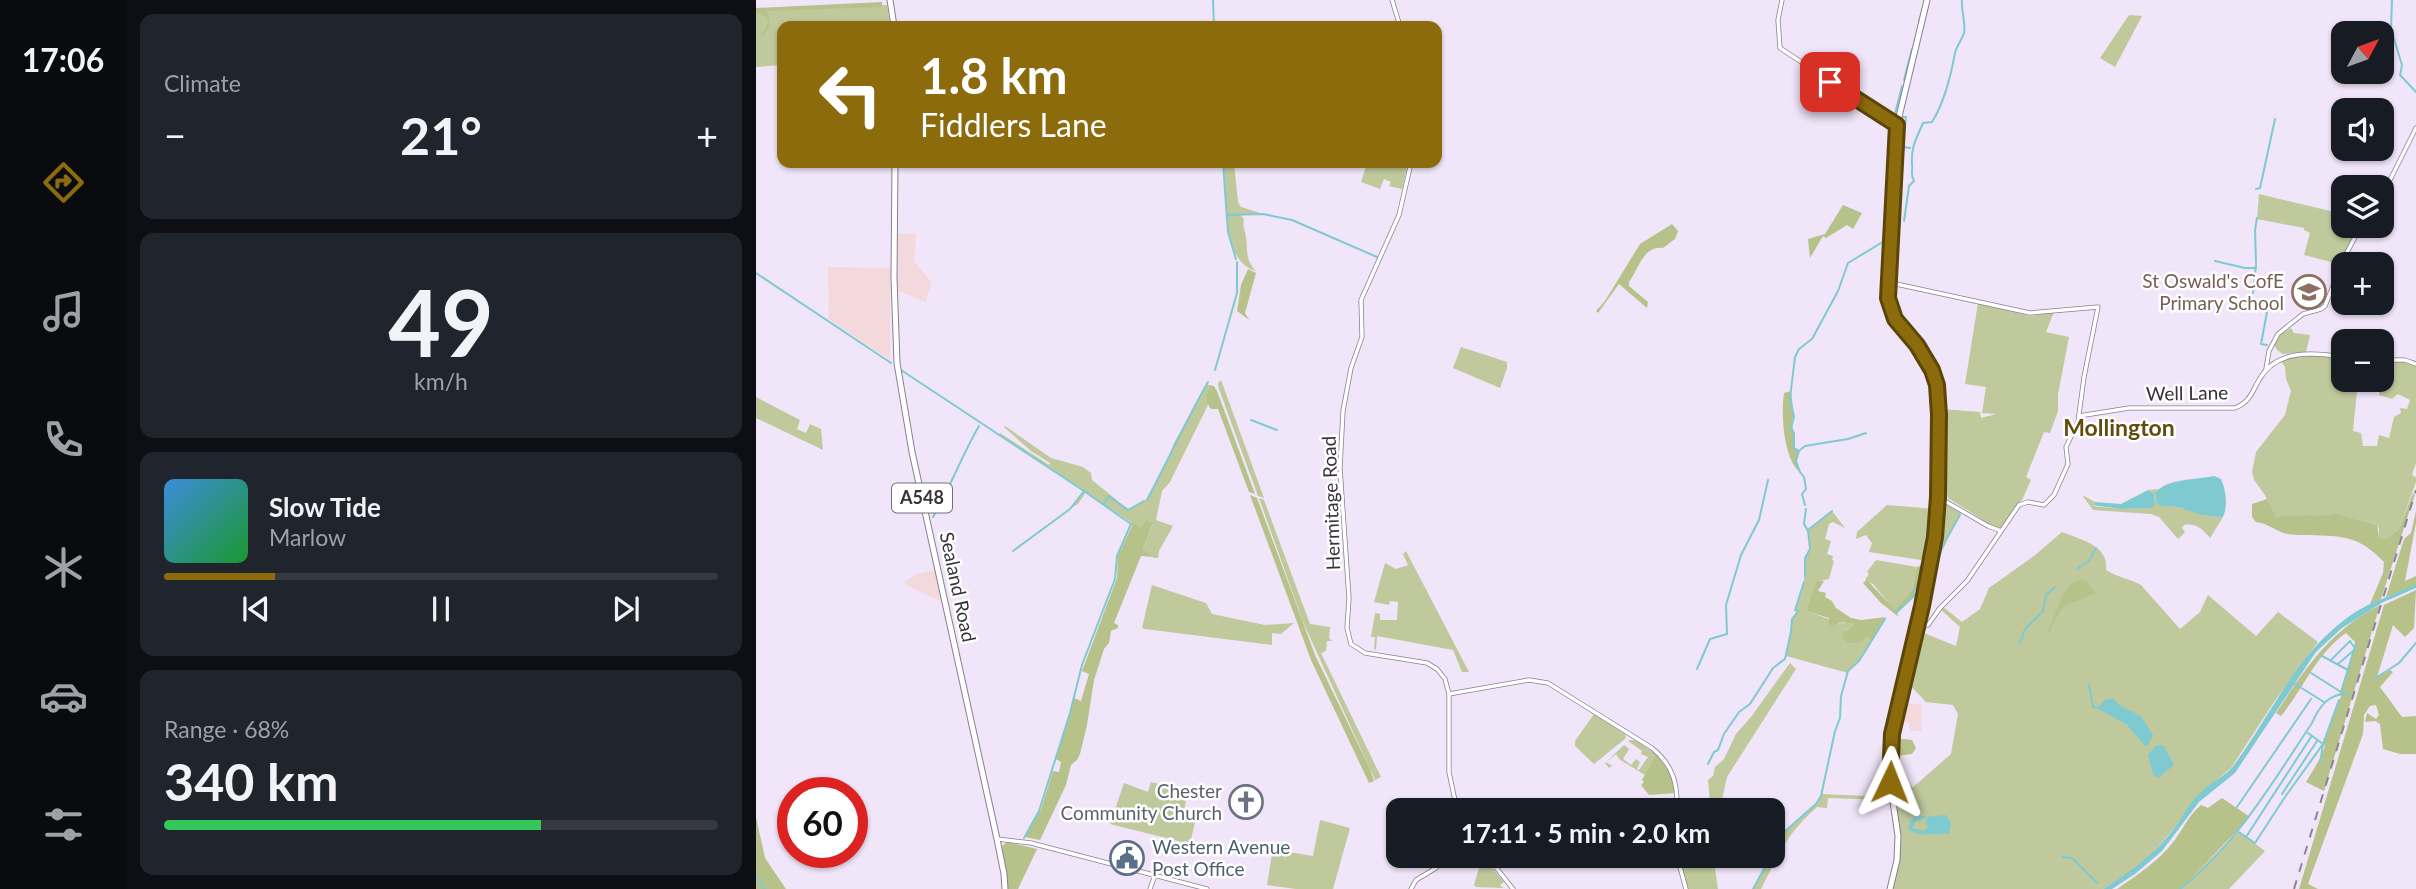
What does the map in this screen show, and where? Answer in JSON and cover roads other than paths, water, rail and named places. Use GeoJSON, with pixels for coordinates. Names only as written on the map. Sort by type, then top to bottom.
{"type":"FeatureCollection","features":[{"type":"Feature","properties":{"kind":"main road"},"geometry":{"type":"LineString","coordinates":[[890,0],[893,21]]}},
{"type":"Feature","properties":{"kind":"main road"},"geometry":{"type":"LineString","coordinates":[[1891,889],[1897,860],[1898,836],[1890,781],[1892,734],[1931,563],[1938,497],[1937,385],[1924,356],[1895,319],[1888,298],[1887,282],[1892,247],[1897,125],[1927,0]]}},
{"type":"Feature","properties":{"kind":"main road","name":"Sealand Road"},"geometry":{"type":"LineString","coordinates":[[895,168],[894,313],[901,390],[912,452],[997,839],[1005,889]]}},
{"type":"Feature","properties":{"kind":"street"},"geometry":{"type":"LineString","coordinates":[[1392,0],[1398,21]]}},
{"type":"Feature","properties":{"kind":"street"},"geometry":{"type":"LineString","coordinates":[[1782,0],[1779,20],[1780,48],[1897,125]]}},
{"type":"Feature","properties":{"kind":"street"},"geometry":{"type":"LineString","coordinates":[[2392,175],[2416,128]]}},
{"type":"Feature","properties":{"kind":"street","name":"Hermitage Road"},"geometry":{"type":"LineString","coordinates":[[1410,168],[1399,215],[1361,300],[1362,337],[1351,368],[1343,411],[1340,468],[1349,598],[1347,628],[1351,643],[1365,653],[1432,665],[1445,679],[1449,694]]}},
{"type":"Feature","properties":{"kind":"street"},"geometry":{"type":"LineString","coordinates":[[2265,371],[2277,334],[2303,314],[2325,306],[2355,238]]}},
{"type":"Feature","properties":{"kind":"street"},"geometry":{"type":"LineString","coordinates":[[1887,282],[2030,313],[2098,307],[2079,416],[2066,447],[2068,464],[2052,499],[2044,505],[2022,503],[1967,581],[1928,625],[1916,627]]}},
{"type":"Feature","properties":{"kind":"street"},"geometry":{"type":"LineString","coordinates":[[2267,359],[2275,363],[2292,355],[2331,354]]}},
{"type":"Feature","properties":{"kind":"street"},"geometry":{"type":"LineString","coordinates":[[2394,360],[2416,364]]}},
{"type":"Feature","properties":{"kind":"street","name":"Well Lane"},"geometry":{"type":"LineString","coordinates":[[2079,416],[2129,408],[2235,408],[2248,400],[2265,371],[2275,363]]}},
{"type":"Feature","properties":{"kind":"street"},"geometry":{"type":"LineString","coordinates":[[1938,497],[2001,531]]}},
{"type":"Feature","properties":{"kind":"street"},"geometry":{"type":"LineString","coordinates":[[1988,526],[1993,532],[1993,542]]}},
{"type":"Feature","properties":{"kind":"street"},"geometry":{"type":"LineString","coordinates":[[1454,798],[1449,772],[1449,694],[1529,680],[1548,683],[1568,694],[1658,753],[1670,768],[1677,786],[1677,798]]}},
{"type":"Feature","properties":{"kind":"street"},"geometry":{"type":"LineString","coordinates":[[997,839],[1031,843],[1207,889]]}},
{"type":"Feature","properties":{"kind":"street"},"geometry":{"type":"LineString","coordinates":[[1410,889],[1416,880],[1434,868]]}},
{"type":"Feature","properties":{"kind":"street"},"geometry":{"type":"LineString","coordinates":[[1496,868],[1513,889]]}},
{"type":"Feature","properties":{"kind":"street"},"geometry":{"type":"LineString","coordinates":[[1681,868],[1686,889]]}},
{"type":"Feature","properties":{"kind":"street"},"geometry":{"type":"LineString","coordinates":[[1150,889],[1155,875]]}},
{"type":"Feature","properties":{"kind":"water"},"geometry":{"type":"Polygon","coordinates":[[[2214,476],[2221,479],[2224,488],[2226,503],[2223,517],[2157,504],[2155,493],[2160,488],[2182,480],[2214,476]]]}},
{"type":"Feature","properties":{"kind":"water"},"geometry":{"type":"Polygon","coordinates":[[[2148,490],[2154,494],[2155,504],[2152,508],[2120,509],[2093,505],[2095,502],[2121,504],[2148,490]]]}},
{"type":"Feature","properties":{"kind":"water"},"geometry":{"type":"Polygon","coordinates":[[[2381,599],[2380,604],[2342,628],[2316,652],[2235,773],[2199,802],[2162,851],[2112,889],[2103,889],[2154,851],[2173,830],[2196,797],[2231,769],[2296,671],[2333,629],[2355,612],[2381,599]]]}},
{"type":"Feature","properties":{"kind":"water"},"geometry":{"type":"Polygon","coordinates":[[[2112,698],[2141,716],[2153,735],[2148,745],[2145,746],[2127,725],[2097,708],[2112,698]]]}},
{"type":"Feature","properties":{"kind":"water"},"geometry":{"type":"Polygon","coordinates":[[[2157,745],[2164,746],[2174,765],[2158,778],[2153,774],[2148,755],[2157,745]]]}},
{"type":"Feature","properties":{"kind":"water"},"geometry":{"type":"Polygon","coordinates":[[[1917,815],[1927,817],[1916,821],[1912,828],[1924,831],[1928,827],[1925,821],[1928,817],[1946,815],[1951,824],[1949,834],[1913,832],[1908,829],[1910,821],[1917,815]]]}},
{"type":"Feature","properties":{"kind":"waterway"},"geometry":{"type":"LineString","coordinates":[[1213,0],[1214,21]]}},
{"type":"Feature","properties":{"kind":"waterway"},"geometry":{"type":"LineString","coordinates":[[1904,221],[1909,186],[1914,181],[1914,143],[1923,123],[1932,122],[1940,106],[1964,33],[1962,0]]}},
{"type":"Feature","properties":{"kind":"waterway"},"geometry":{"type":"LineString","coordinates":[[2392,0],[2391,29],[2402,65],[2400,75],[2416,92]]}},
{"type":"Feature","properties":{"kind":"waterway"},"geometry":{"type":"LineString","coordinates":[[1919,21],[1921,15]]}},
{"type":"Feature","properties":{"kind":"waterway"},"geometry":{"type":"LineString","coordinates":[[1904,80],[1912,49]]}},
{"type":"Feature","properties":{"kind":"waterway"},"geometry":{"type":"LineString","coordinates":[[1895,114],[1902,86]]}},
{"type":"Feature","properties":{"kind":"waterway"},"geometry":{"type":"LineString","coordinates":[[1902,117],[1906,117],[1903,147],[1910,148]]}},
{"type":"Feature","properties":{"kind":"waterway"},"geometry":{"type":"LineString","coordinates":[[2256,189],[2260,188],[2275,119]]}},
{"type":"Feature","properties":{"kind":"waterway"},"geometry":{"type":"LineString","coordinates":[[1223,168],[1228,232],[1236,259]]}},
{"type":"Feature","properties":{"kind":"waterway"},"geometry":{"type":"LineString","coordinates":[[1228,215],[1263,214],[1292,220],[1377,257]]}},
{"type":"Feature","properties":{"kind":"waterway"},"geometry":{"type":"LineString","coordinates":[[2256,263],[2257,218]]}},
{"type":"Feature","properties":{"kind":"waterway"},"geometry":{"type":"LineString","coordinates":[[1805,505],[1802,494],[1806,489],[1804,477],[1796,461],[1799,451],[1794,448],[1794,433],[1791,428],[1794,417],[1790,398],[1795,357],[1799,349],[1812,339],[1838,291],[1848,263],[1886,240]]}},
{"type":"Feature","properties":{"kind":"waterway"},"geometry":{"type":"LineString","coordinates":[[2215,261],[2256,268]]}},
{"type":"Feature","properties":{"kind":"waterway"},"geometry":{"type":"LineString","coordinates":[[1215,370],[1237,293],[1237,262]]}},
{"type":"Feature","properties":{"kind":"waterway"},"geometry":{"type":"LineString","coordinates":[[2253,293],[2256,265]]}},
{"type":"Feature","properties":{"kind":"waterway"},"geometry":{"type":"LineString","coordinates":[[756,273],[891,363]]}},
{"type":"Feature","properties":{"kind":"waterway"},"geometry":{"type":"LineString","coordinates":[[2252,296],[2250,307],[2267,312],[2261,344],[2267,345]]}},
{"type":"Feature","properties":{"kind":"waterway"},"geometry":{"type":"LineString","coordinates":[[901,370],[1084,491],[1070,509],[1013,551]]}},
{"type":"Feature","properties":{"kind":"waterway"},"geometry":{"type":"LineString","coordinates":[[1147,500],[1208,382]]}},
{"type":"Feature","properties":{"kind":"waterway"},"geometry":{"type":"LineString","coordinates":[[1251,420],[1277,430]]}},
{"type":"Feature","properties":{"kind":"waterway"},"geometry":{"type":"LineString","coordinates":[[933,517],[979,426]]}},
{"type":"Feature","properties":{"kind":"waterway"},"geometry":{"type":"LineString","coordinates":[[1800,450],[1805,446],[1848,439],[1866,433]]}},
{"type":"Feature","properties":{"kind":"waterway"},"geometry":{"type":"LineString","coordinates":[[1697,669],[1710,639],[1727,634],[1726,605],[1741,555],[1759,520],[1768,480]]}},
{"type":"Feature","properties":{"kind":"waterway"},"geometry":{"type":"LineString","coordinates":[[1024,838],[1039,811],[1082,665],[1115,579],[1117,556],[1131,524],[1084,491]]}},
{"type":"Feature","properties":{"kind":"waterway"},"geometry":{"type":"LineString","coordinates":[[1104,503],[1109,496],[1128,510],[1144,501]]}},
{"type":"Feature","properties":{"kind":"waterway"},"geometry":{"type":"LineString","coordinates":[[1806,509],[1804,524],[1808,531]]}},
{"type":"Feature","properties":{"kind":"waterway"},"geometry":{"type":"LineString","coordinates":[[1805,576],[1805,558],[1810,549],[1808,530],[1832,511]]}},
{"type":"Feature","properties":{"kind":"waterway"},"geometry":{"type":"LineString","coordinates":[[1934,567],[1960,515]]}},
{"type":"Feature","properties":{"kind":"waterway"},"geometry":{"type":"LineString","coordinates":[[2083,565],[2089,561],[2096,548]]}},
{"type":"Feature","properties":{"kind":"waterway"},"geometry":{"type":"LineString","coordinates":[[2077,569],[2081,566]]}},
{"type":"Feature","properties":{"kind":"waterway"},"geometry":{"type":"LineString","coordinates":[[1708,764],[1739,712],[1750,704],[1773,668],[1785,659],[1792,619],[1798,611],[1795,610],[1804,582]]}},
{"type":"Feature","properties":{"kind":"waterway"},"geometry":{"type":"LineString","coordinates":[[1896,613],[1915,595],[1913,592],[1921,583]]}},
{"type":"Feature","properties":{"kind":"waterway"},"geometry":{"type":"LineString","coordinates":[[2377,603],[2416,586]]}},
{"type":"Feature","properties":{"kind":"waterway"},"geometry":{"type":"LineString","coordinates":[[2020,643],[2025,629],[2043,611],[2046,595],[2055,587]]}},
{"type":"Feature","properties":{"kind":"waterway"},"geometry":{"type":"LineString","coordinates":[[1785,831],[1816,804],[1821,796],[1840,718],[1841,696],[1848,671],[1859,661],[1885,619]]}},
{"type":"Feature","properties":{"kind":"waterway"},"geometry":{"type":"LineString","coordinates":[[2331,660],[2350,641],[2354,647]]}},
{"type":"Feature","properties":{"kind":"waterway"},"geometry":{"type":"LineString","coordinates":[[2311,673],[2341,692],[2356,643]]}},
{"type":"Feature","properties":{"kind":"waterway"},"geometry":{"type":"LineString","coordinates":[[2374,679],[2399,663],[2416,643]]}},
{"type":"Feature","properties":{"kind":"waterway"},"geometry":{"type":"LineString","coordinates":[[2338,664],[2353,651]]}},
{"type":"Feature","properties":{"kind":"waterway"},"geometry":{"type":"LineString","coordinates":[[2322,656],[2348,670]]}},
{"type":"Feature","properties":{"kind":"waterway"},"geometry":{"type":"LineString","coordinates":[[2089,684],[2093,707],[2097,708]]}},
{"type":"Feature","properties":{"kind":"waterway"},"geometry":{"type":"LineString","coordinates":[[2295,684],[2324,702]]}},
{"type":"Feature","properties":{"kind":"waterway"},"geometry":{"type":"LineString","coordinates":[[2180,889],[2200,872],[2236,833],[2268,790],[2321,707],[2335,696],[2349,694]]}},
{"type":"Feature","properties":{"kind":"waterway"},"geometry":{"type":"LineString","coordinates":[[2237,807],[2311,699]]}},
{"type":"Feature","properties":{"kind":"waterway"},"geometry":{"type":"LineString","coordinates":[[2320,763],[2323,744],[2339,700]]}},
{"type":"Feature","properties":{"kind":"waterway"},"geometry":{"type":"LineString","coordinates":[[2239,832],[2255,843],[2323,744],[2308,733]]}},
{"type":"Feature","properties":{"kind":"waterway"},"geometry":{"type":"LineString","coordinates":[[2246,837],[2311,737]]}},
{"type":"Feature","properties":{"kind":"waterway"},"geometry":{"type":"LineString","coordinates":[[2282,794],[2317,741]]}},
{"type":"Feature","properties":{"kind":"waterway"},"geometry":{"type":"LineString","coordinates":[[2062,857],[2072,858],[2097,883]]}},
{"type":"Feature","properties":{"kind":"waterway"},"geometry":{"type":"LineString","coordinates":[[1753,889],[1764,868]]}},
{"type":"Feature","properties":{"kind":"waterway"},"geometry":{"type":"LineString","coordinates":[[756,877],[765,889]]}},
{"type":"Feature","properties":{"kind":"railway"},"geometry":{"type":"LineString","coordinates":[[2294,889],[2416,490]]}},
{"type":"Feature","properties":{"kind":"place","name":"St Oswald's CofE Primary School"},"geometry":{"type":"Point","coordinates":[2309,292]}},
{"type":"Feature","properties":{"kind":"place","name":"Chester Community Church"},"geometry":{"type":"Point","coordinates":[1246,802]}},
{"type":"Feature","properties":{"kind":"place","name":"Western Avenue Post Office"},"geometry":{"type":"Point","coordinates":[1127,858]}},
{"type":"Feature","properties":{"kind":"district","name":"Mollington"},"geometry":{"type":"Point","coordinates":[2119,428]}}]}
